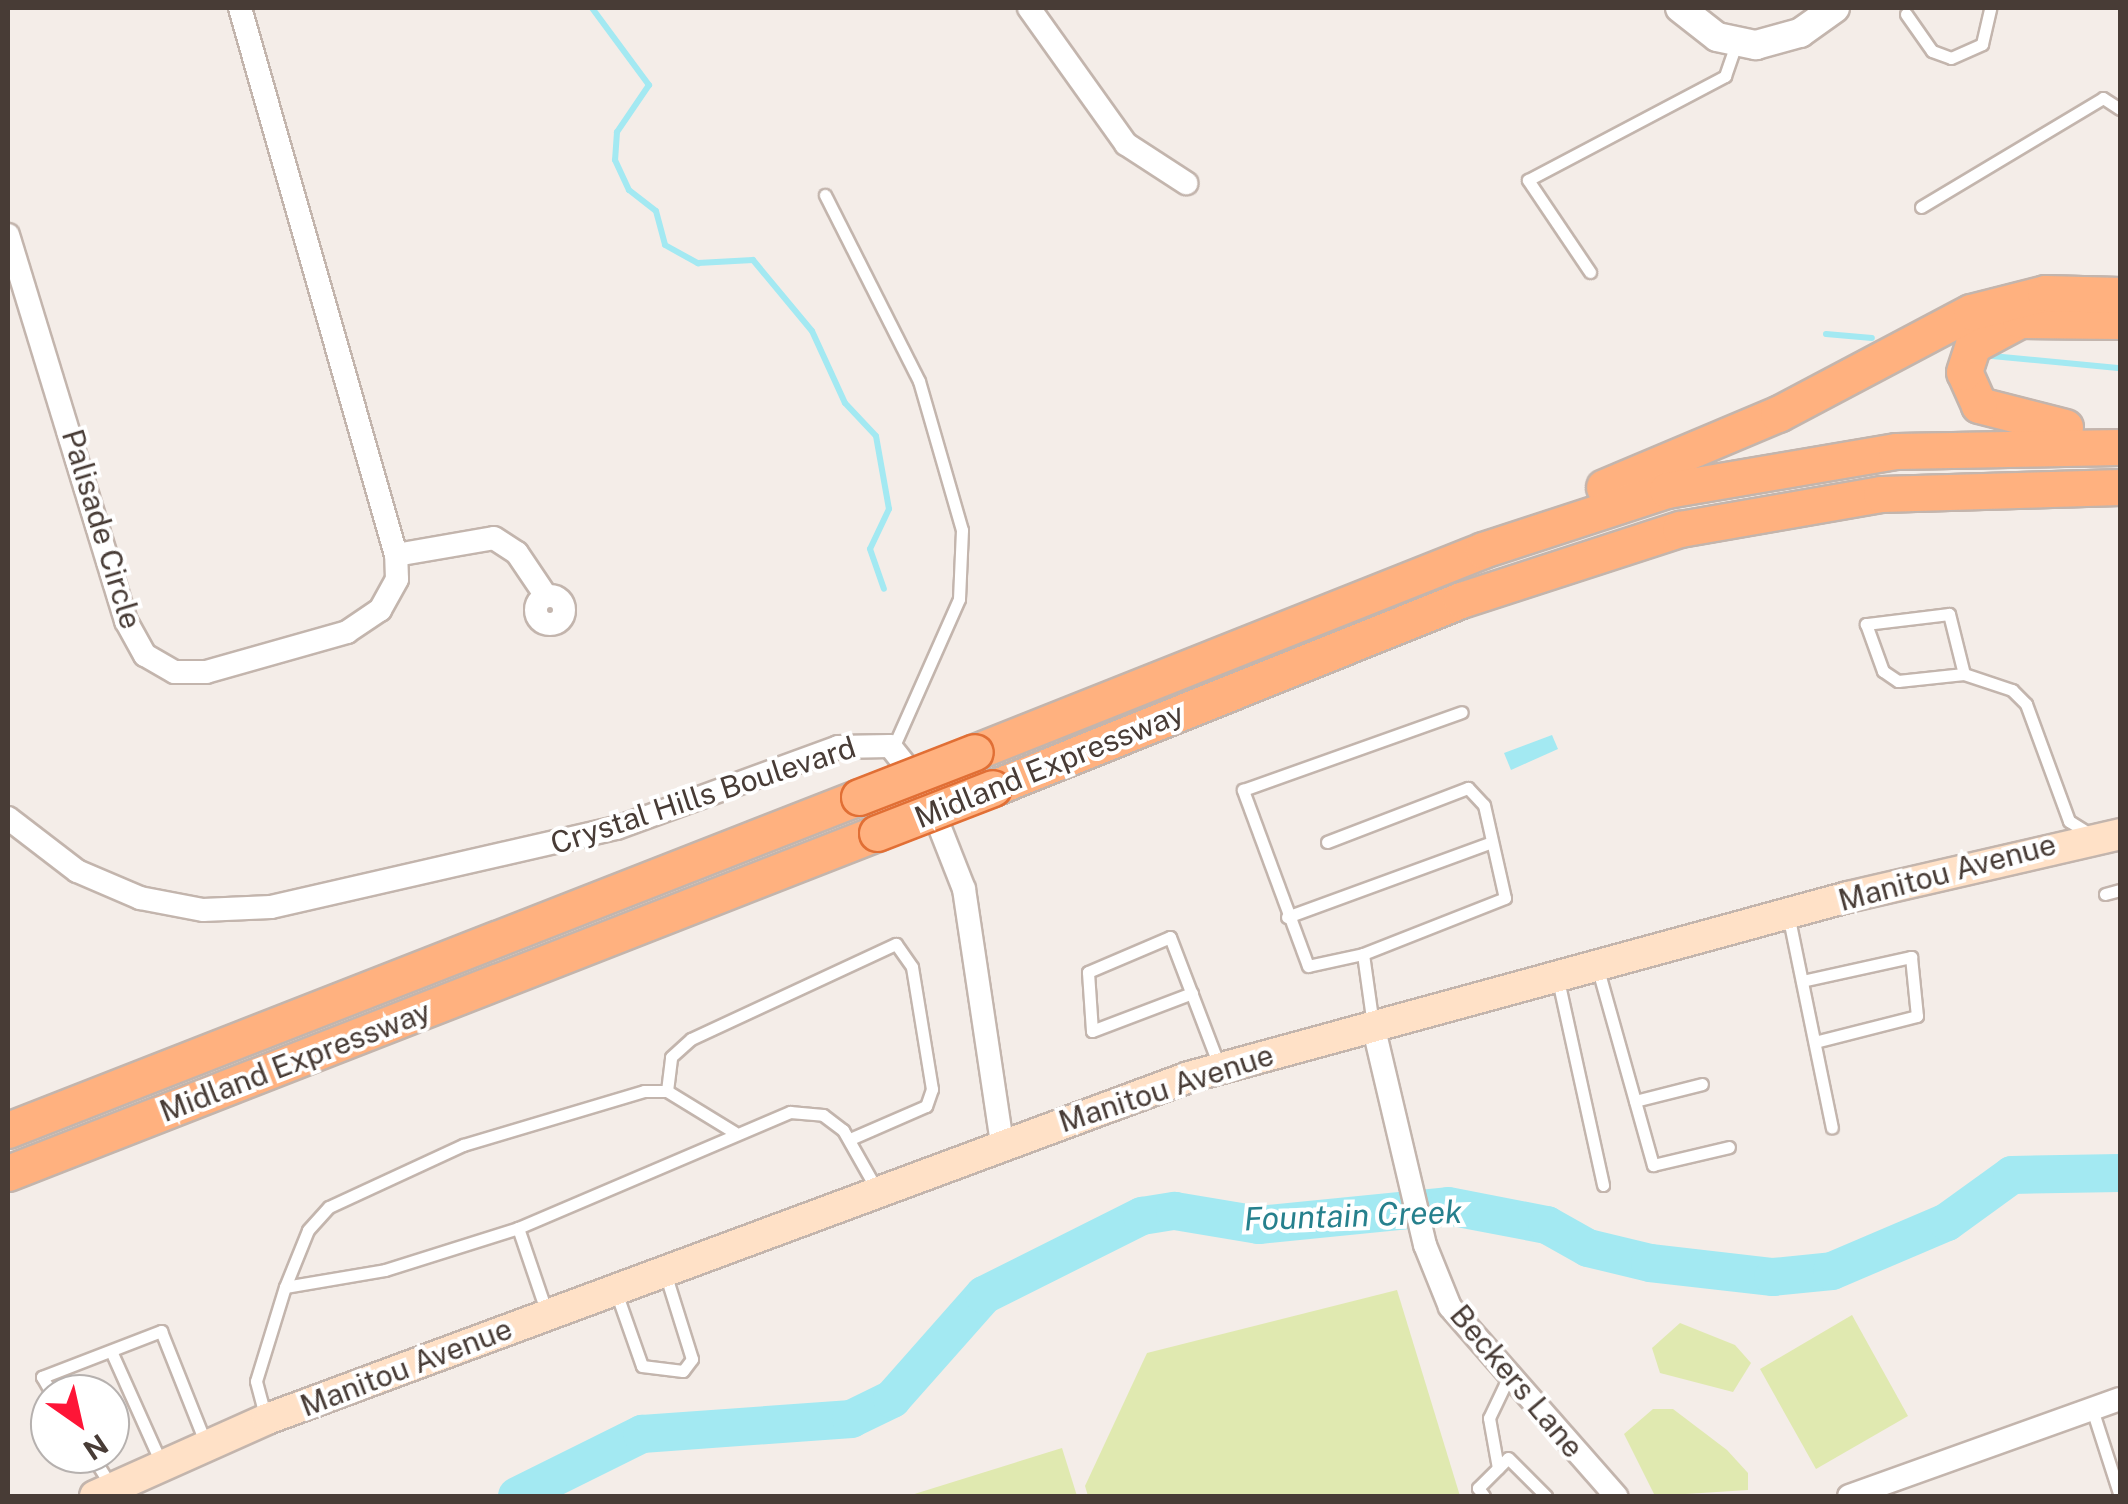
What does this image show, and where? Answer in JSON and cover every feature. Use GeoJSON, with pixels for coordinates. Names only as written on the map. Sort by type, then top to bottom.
{"type":"FeatureCollection","features":[{"type":"Feature","properties":{"kind":"highway"},"geometry":{"type":"LineString","coordinates":[[1299,621],[1778,414],[1971,312],[2046,294],[2120,295]]}},
{"type":"Feature","properties":{"kind":"highway"},"geometry":{"type":"LineString","coordinates":[[2120,321],[2004,324],[1978,337],[1964,372],[1979,405],[2006,418],[2120,431]]}},
{"type":"Feature","properties":{"kind":"highway","name":"Midland Expressway"},"geometry":{"type":"LineString","coordinates":[[8,1130],[975,752],[1299,621],[1559,523],[1723,476],[1896,451],[2120,447]]}},
{"type":"Feature","properties":{"kind":"highway","name":"Midland Expressway"},"geometry":{"type":"LineString","coordinates":[[8,1173],[1461,600],[1680,529],[1881,494],[2120,487]]}},
{"type":"Feature","properties":{"kind":"main road","name":"Manitou Avenue"},"geometry":{"type":"LineString","coordinates":[[104,1492],[267,1419],[1002,1142],[1220,1068],[1788,914],[2106,834],[2120,817]]}},
{"type":"Feature","properties":{"kind":"street","name":"Palisade Circle"},"geometry":{"type":"LineString","coordinates":[[8,240],[41,331],[126,621],[154,662],[206,672],[347,632],[389,599],[396,554],[240,8]]}},
{"type":"Feature","properties":{"kind":"street"},"geometry":{"type":"LineString","coordinates":[[1029,8],[1126,144],[1186,183]]}},
{"type":"Feature","properties":{"kind":"street"},"geometry":{"type":"LineString","coordinates":[[1680,8],[1737,42],[1779,42],[1835,8]]}},
{"type":"Feature","properties":{"kind":"street"},"geometry":{"type":"LineString","coordinates":[[396,554],[494,538],[546,596]]}},
{"type":"Feature","properties":{"kind":"street","name":"Crystal Hills Boulevard"},"geometry":{"type":"LineString","coordinates":[[8,818],[77,872],[140,898],[204,910],[271,907],[617,828],[838,747],[893,748],[925,790],[964,889],[1002,1142]]}},
{"type":"Feature","properties":{"kind":"street","name":"Beckers Lane"},"geometry":{"type":"LineString","coordinates":[[1373,1025],[1424,1246],[1450,1307],[1616,1496]]}},
{"type":"Feature","properties":{"kind":"street"},"geometry":{"type":"LineString","coordinates":[[1849,1496],[2120,1399]]}},
{"type":"Feature","properties":{"kind":"lane"},"geometry":{"type":"LineString","coordinates":[[1906,14],[1932,51],[1951,58],[1982,44],[1990,8]]}},
{"type":"Feature","properties":{"kind":"lane"},"geometry":{"type":"LineString","coordinates":[[1590,272],[1528,180],[1725,76],[1737,42]]}},
{"type":"Feature","properties":{"kind":"lane"},"geometry":{"type":"LineString","coordinates":[[1921,207],[2103,98],[2120,109]]}},
{"type":"Feature","properties":{"kind":"lane"},"geometry":{"type":"LineString","coordinates":[[825,195],[920,381],[962,530],[959,599],[893,748]]}},
{"type":"Feature","properties":{"kind":"lane"},"geometry":{"type":"LineString","coordinates":[[1964,674],[1949,614],[1866,624],[1883,671],[1898,682],[1964,674],[2026,704],[2069,821],[2106,834]]}},
{"type":"Feature","properties":{"kind":"lane"},"geometry":{"type":"LineString","coordinates":[[1327,842],[1468,788],[1484,805],[1489,843],[1505,898],[1364,954],[1308,966],[1243,790],[1462,712]]}},
{"type":"Feature","properties":{"kind":"lane"},"geometry":{"type":"LineString","coordinates":[[1287,917],[1489,843]]}},
{"type":"Feature","properties":{"kind":"lane"},"geometry":{"type":"LineString","coordinates":[[2105,894],[2120,890]]}},
{"type":"Feature","properties":{"kind":"lane"},"geometry":{"type":"LineString","coordinates":[[1788,914],[1832,1128]]}},
{"type":"Feature","properties":{"kind":"lane"},"geometry":{"type":"LineString","coordinates":[[1192,992],[1092,1031],[1088,972],[1170,937],[1192,992],[1220,1068]]}},
{"type":"Feature","properties":{"kind":"lane"},"geometry":{"type":"LineString","coordinates":[[666,1091],[671,1057],[691,1039],[896,944],[912,967],[932,1089],[926,1106],[850,1138]]}},
{"type":"Feature","properties":{"kind":"lane"},"geometry":{"type":"LineString","coordinates":[[1364,954],[1373,1025]]}},
{"type":"Feature","properties":{"kind":"lane"},"geometry":{"type":"LineString","coordinates":[[1802,980],[1906,954],[1915,974],[1917,1016],[1815,1042]]}},
{"type":"Feature","properties":{"kind":"lane"},"geometry":{"type":"LineString","coordinates":[[1597,966],[1653,1166],[1729,1147]]}},
{"type":"Feature","properties":{"kind":"lane"},"geometry":{"type":"LineString","coordinates":[[1557,976],[1602,1185]]}},
{"type":"Feature","properties":{"kind":"lane"},"geometry":{"type":"LineString","coordinates":[[1635,1101],[1702,1084]]}},
{"type":"Feature","properties":{"kind":"lane"},"geometry":{"type":"LineString","coordinates":[[267,1419],[256,1381],[285,1287],[312,1224],[340,1200],[498,1134],[631,1093],[666,1091],[734,1132]]}},
{"type":"Feature","properties":{"kind":"lane"},"geometry":{"type":"LineString","coordinates":[[285,1287],[386,1270],[518,1228],[734,1132],[810,1111],[850,1138],[877,1190]]}},
{"type":"Feature","properties":{"kind":"lane"},"geometry":{"type":"LineString","coordinates":[[518,1228],[547,1313]]}},
{"type":"Feature","properties":{"kind":"lane"},"geometry":{"type":"LineString","coordinates":[[615,1288],[642,1366],[683,1371],[692,1360],[664,1269]]}},
{"type":"Feature","properties":{"kind":"lane"},"geometry":{"type":"LineString","coordinates":[[52,1374],[161,1332],[206,1444]]}},
{"type":"Feature","properties":{"kind":"lane"},"geometry":{"type":"LineString","coordinates":[[111,1351],[162,1465]]}},
{"type":"Feature","properties":{"kind":"lane"},"geometry":{"type":"LineString","coordinates":[[1498,1468],[1489,1418],[1509,1376]]}},
{"type":"Feature","properties":{"kind":"lane"},"geometry":{"type":"LineString","coordinates":[[2092,1410],[2120,1496]]}},
{"type":"Feature","properties":{"kind":"lane"},"geometry":{"type":"LineString","coordinates":[[1484,1496],[1478,1488],[1508,1458],[1546,1496]]}},
{"type":"Feature","properties":{"kind":"green space"},"geometry":{"type":"Polygon","coordinates":[[[1397,1290],[1460,1496],[1088,1496],[1085,1486],[1147,1353],[1397,1290]]]}},
{"type":"Feature","properties":{"kind":"green space"},"geometry":{"type":"Polygon","coordinates":[[[1852,1315],[1908,1416],[1816,1469],[1760,1369],[1852,1315]]]}},
{"type":"Feature","properties":{"kind":"green space"},"geometry":{"type":"Polygon","coordinates":[[[1680,1323],[1735,1345],[1751,1363],[1733,1392],[1660,1373],[1652,1348],[1680,1323]]]}},
{"type":"Feature","properties":{"kind":"green space"},"geometry":{"type":"Polygon","coordinates":[[[1653,1409],[1673,1409],[1727,1450],[1748,1473],[1748,1490],[1655,1496],[1624,1434],[1653,1409]]]}},
{"type":"Feature","properties":{"kind":"green space"},"geometry":{"type":"Polygon","coordinates":[[[1062,1448],[1077,1496],[908,1496],[1062,1448]]]}},
{"type":"Feature","properties":{"kind":"water"},"geometry":{"type":"Polygon","coordinates":[[[1552,735],[1558,749],[1511,770],[1504,753],[1552,735]]]}},
{"type":"Feature","properties":{"kind":"waterway"},"geometry":{"type":"LineString","coordinates":[[592,8],[649,85],[617,132],[615,160],[629,190],[656,211],[665,245],[698,263],[753,260],[812,331],[845,403],[876,436],[889,509],[870,549],[884,589]]}},
{"type":"Feature","properties":{"kind":"waterway"},"geometry":{"type":"LineString","coordinates":[[1826,334],[1872,338]]}},
{"type":"Feature","properties":{"kind":"waterway"},"geometry":{"type":"LineString","coordinates":[[1992,356],[2120,368]]}},
{"type":"Feature","properties":{"kind":"waterway","name":"Fountain Creek"},"geometry":{"type":"LineString","coordinates":[[517,1496],[642,1434],[851,1419],[892,1399],[984,1295],[1142,1216],[1175,1211],[1259,1225],[1448,1206],[1547,1225],[1588,1248],[1650,1263],[1773,1277],[1832,1271],[1947,1222],[2012,1175],[2120,1173]]}}]}
